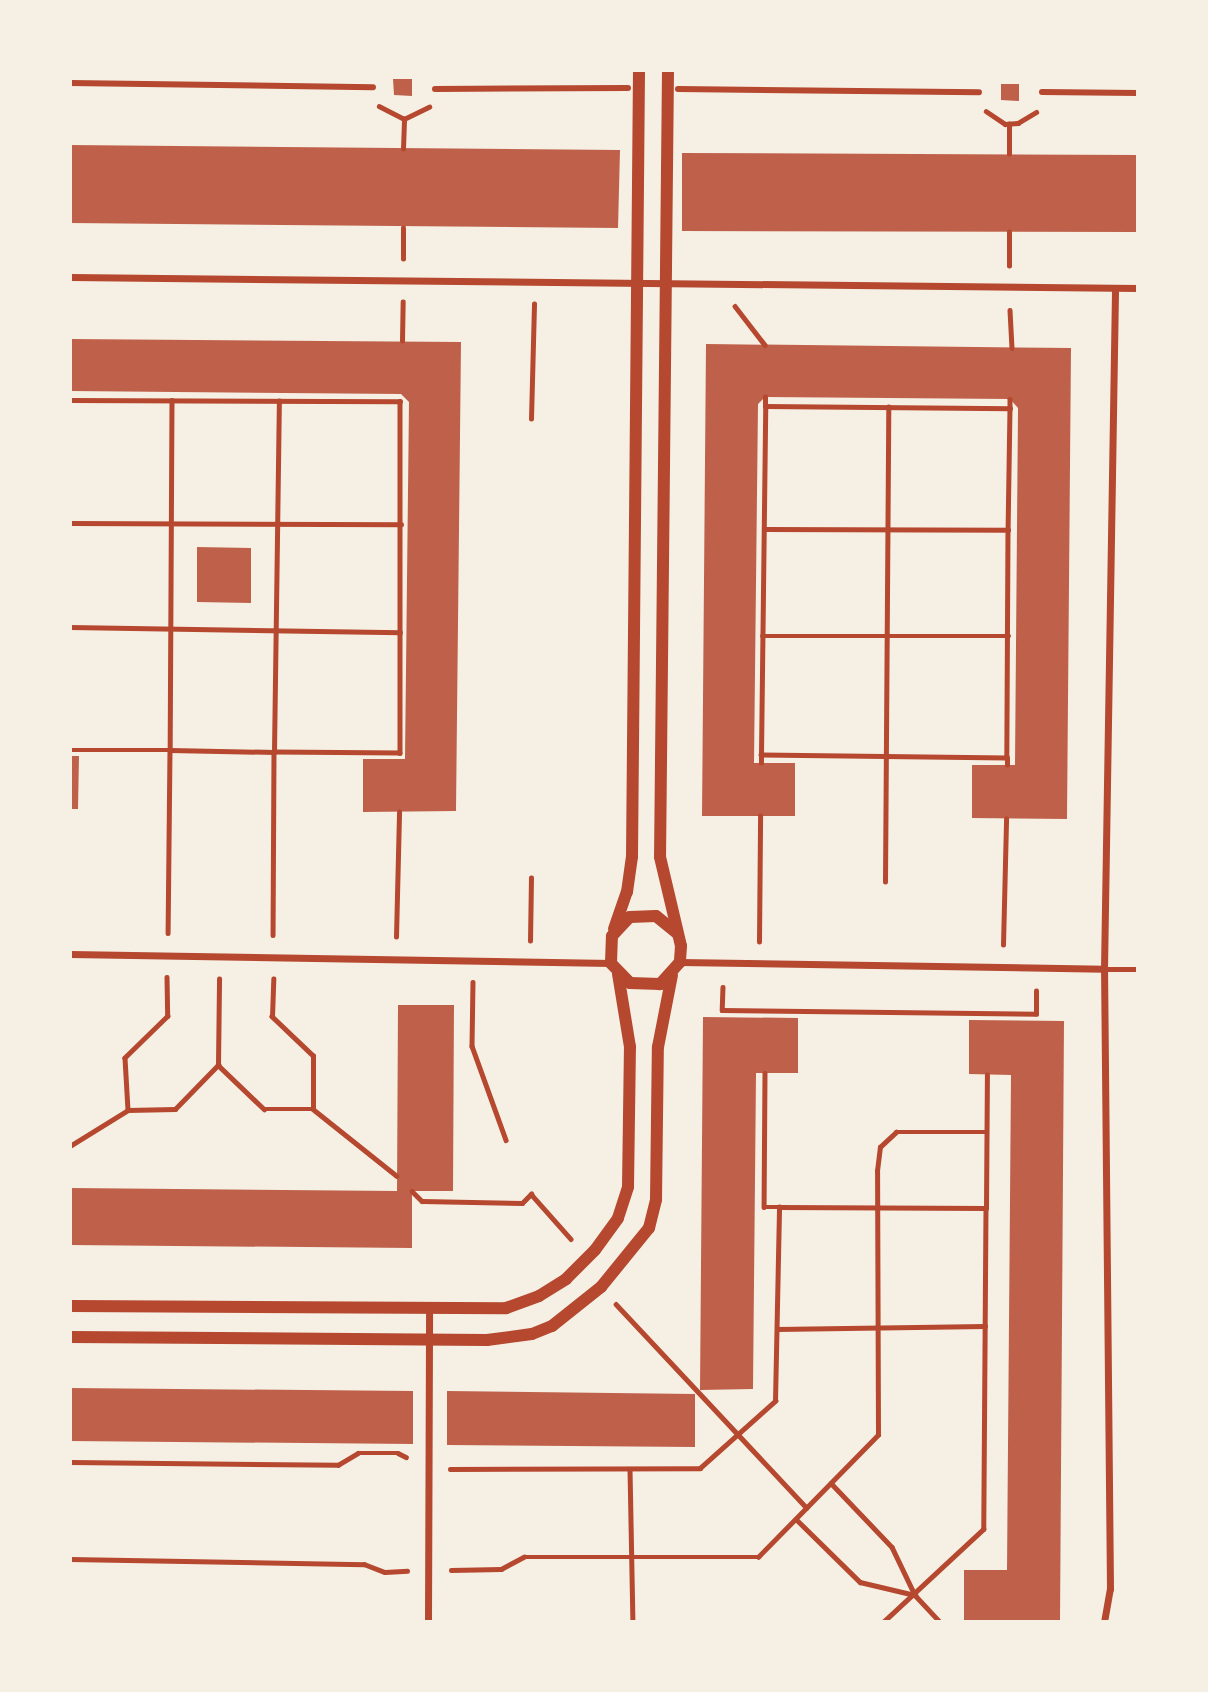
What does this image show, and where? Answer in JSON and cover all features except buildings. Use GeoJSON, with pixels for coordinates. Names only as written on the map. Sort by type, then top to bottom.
{"type":"FeatureCollection","features":[{"type":"Feature","properties":{"kind":"street"},"geometry":{"type":"LineString","coordinates":[[70,1306],[506,1308],[539,1296],[587,1258],[618,1218],[628,1188],[630,1047],[614,968],[612,936],[627,892],[632,857],[639,70]]}},
{"type":"Feature","properties":{"kind":"street"},"geometry":{"type":"LineString","coordinates":[[70,1336],[497,1340],[532,1334],[552,1326],[601,1287],[642,1239],[656,1200],[658,1047],[672,975],[680,962],[677,933],[660,857],[668,70]]}},
{"type":"Feature","properties":{"kind":"street"},"geometry":{"type":"LineString","coordinates":[[70,83],[373,87]]}},
{"type":"Feature","properties":{"kind":"street"},"geometry":{"type":"LineString","coordinates":[[435,89],[628,88]]}},
{"type":"Feature","properties":{"kind":"street"},"geometry":{"type":"LineString","coordinates":[[678,89],[979,92]]}},
{"type":"Feature","properties":{"kind":"street"},"geometry":{"type":"LineString","coordinates":[[1042,92],[1138,93]]}},
{"type":"Feature","properties":{"kind":"street"},"geometry":{"type":"LineString","coordinates":[[70,277],[1138,288]]}},
{"type":"Feature","properties":{"kind":"street"},"geometry":{"type":"LineString","coordinates":[[1104,1622],[1110,1589],[1104,969],[1115,288]]}},
{"type":"Feature","properties":{"kind":"street"},"geometry":{"type":"LineString","coordinates":[[612,936],[619,925],[643,914],[668,923],[677,933]]}},
{"type":"Feature","properties":{"kind":"street"},"geometry":{"type":"LineString","coordinates":[[70,954],[530,960],[614,968],[645,987],[672,975]]}},
{"type":"Feature","properties":{"kind":"street"},"geometry":{"type":"LineString","coordinates":[[680,962],[1104,969]]}},
{"type":"Feature","properties":{"kind":"street"},"geometry":{"type":"LineString","coordinates":[[428,1622],[429,1308]]}},
{"type":"Feature","properties":{"kind":"lane"},"geometry":{"type":"LineString","coordinates":[[1104,969],[1138,969]]}},
{"type":"Feature","properties":{"kind":"path"},"geometry":{"type":"LineString","coordinates":[[403,149],[404,119]]}},
{"type":"Feature","properties":{"kind":"path"},"geometry":{"type":"LineString","coordinates":[[1009,124],[1009,154]]}},
{"type":"Feature","properties":{"kind":"path"},"geometry":{"type":"LineString","coordinates":[[402,341],[403,228]]}},
{"type":"Feature","properties":{"kind":"path"},"geometry":{"type":"LineString","coordinates":[[1009,232],[1008,287],[1012,348]]}},
{"type":"Feature","properties":{"kind":"path"},"geometry":{"type":"LineString","coordinates":[[531,419],[535,282]]}},
{"type":"Feature","properties":{"kind":"path"},"geometry":{"type":"LineString","coordinates":[[730,300],[765,345]]}},
{"type":"Feature","properties":{"kind":"path"},"geometry":{"type":"LineString","coordinates":[[70,750],[400,756],[401,394]]}},
{"type":"Feature","properties":{"kind":"path"},"geometry":{"type":"LineString","coordinates":[[761,763],[765,397]]}},
{"type":"Feature","properties":{"kind":"path"},"geometry":{"type":"LineString","coordinates":[[1007,765],[1010,399]]}},
{"type":"Feature","properties":{"kind":"path"},"geometry":{"type":"LineString","coordinates":[[70,400],[400,401]]}},
{"type":"Feature","properties":{"kind":"path"},"geometry":{"type":"LineString","coordinates":[[167,956],[172,400]]}},
{"type":"Feature","properties":{"kind":"path"},"geometry":{"type":"LineString","coordinates":[[279,401],[272,1017],[313,1056],[313,1109]]}},
{"type":"Feature","properties":{"kind":"path"},"geometry":{"type":"LineString","coordinates":[[765,406],[1010,408]]}},
{"type":"Feature","properties":{"kind":"path"},"geometry":{"type":"LineString","coordinates":[[886,882],[888,407]]}},
{"type":"Feature","properties":{"kind":"path"},"geometry":{"type":"LineString","coordinates":[[70,523],[401,524]]}},
{"type":"Feature","properties":{"kind":"path"},"geometry":{"type":"LineString","coordinates":[[764,529],[1009,530]]}},
{"type":"Feature","properties":{"kind":"path"},"geometry":{"type":"LineString","coordinates":[[70,627],[400,632]]}},
{"type":"Feature","properties":{"kind":"path"},"geometry":{"type":"LineString","coordinates":[[762,636],[1009,636]]}},
{"type":"Feature","properties":{"kind":"path"},"geometry":{"type":"LineString","coordinates":[[761,755],[1007,758]]}},
{"type":"Feature","properties":{"kind":"path"},"geometry":{"type":"LineString","coordinates":[[396,959],[399,812]]}},
{"type":"Feature","properties":{"kind":"path"},"geometry":{"type":"LineString","coordinates":[[759,964],[760,816]]}},
{"type":"Feature","properties":{"kind":"path"},"geometry":{"type":"LineString","coordinates":[[1003,967],[1006,819]]}},
{"type":"Feature","properties":{"kind":"path"},"geometry":{"type":"LineString","coordinates":[[530,960],[531,878]]}},
{"type":"Feature","properties":{"kind":"path"},"geometry":{"type":"LineString","coordinates":[[70,1146],[128,1110],[174,1110],[218,1065],[219,956]]}},
{"type":"Feature","properties":{"kind":"path"},"geometry":{"type":"LineString","coordinates":[[723,987],[722,1010],[988,1017],[1036,1014],[1036,991]]}},
{"type":"Feature","properties":{"kind":"path"},"geometry":{"type":"LineString","coordinates":[[128,1110],[125,1058],[168,1016],[167,1002]]}},
{"type":"Feature","properties":{"kind":"path"},"geometry":{"type":"LineString","coordinates":[[472,1007],[472,1046],[506,1140]]}},
{"type":"Feature","properties":{"kind":"path"},"geometry":{"type":"LineString","coordinates":[[766,1018],[767,1011]]}},
{"type":"Feature","properties":{"kind":"path"},"geometry":{"type":"LineString","coordinates":[[218,1065],[264,1109],[313,1109],[397,1176]]}},
{"type":"Feature","properties":{"kind":"path"},"geometry":{"type":"LineString","coordinates":[[765,1073],[764,1207],[986,1208]]}},
{"type":"Feature","properties":{"kind":"path"},"geometry":{"type":"LineString","coordinates":[[884,1622],[984,1529],[987,1075]]}},
{"type":"Feature","properties":{"kind":"path"},"geometry":{"type":"LineString","coordinates":[[70,1559],[208,1559],[363,1564],[385,1572],[501,1569],[524,1557],[758,1557],[878,1435],[877,1206],[880,1147],[896,1132],[987,1132]]}},
{"type":"Feature","properties":{"kind":"path"},"geometry":{"type":"LineString","coordinates":[[412,1191],[422,1201],[435,1202],[522,1203],[531,1194],[570,1238]]}},
{"type":"Feature","properties":{"kind":"path"},"geometry":{"type":"LineString","coordinates":[[70,1462],[338,1465],[358,1453],[398,1452],[429,1469],[700,1468],[775,1401],[779,1207]]}},
{"type":"Feature","properties":{"kind":"path"},"geometry":{"type":"LineString","coordinates":[[601,1287],[807,1508]]}},
{"type":"Feature","properties":{"kind":"path"},"geometry":{"type":"LineString","coordinates":[[777,1329],[985,1326]]}},
{"type":"Feature","properties":{"kind":"path"},"geometry":{"type":"LineString","coordinates":[[630,1469],[633,1622]]}},
{"type":"Feature","properties":{"kind":"path"},"geometry":{"type":"LineString","coordinates":[[831,1483],[892,1548],[915,1595],[940,1622]]}},
{"type":"Feature","properties":{"kind":"path"},"geometry":{"type":"LineString","coordinates":[[796,1519],[860,1582],[915,1595]]}}]}
